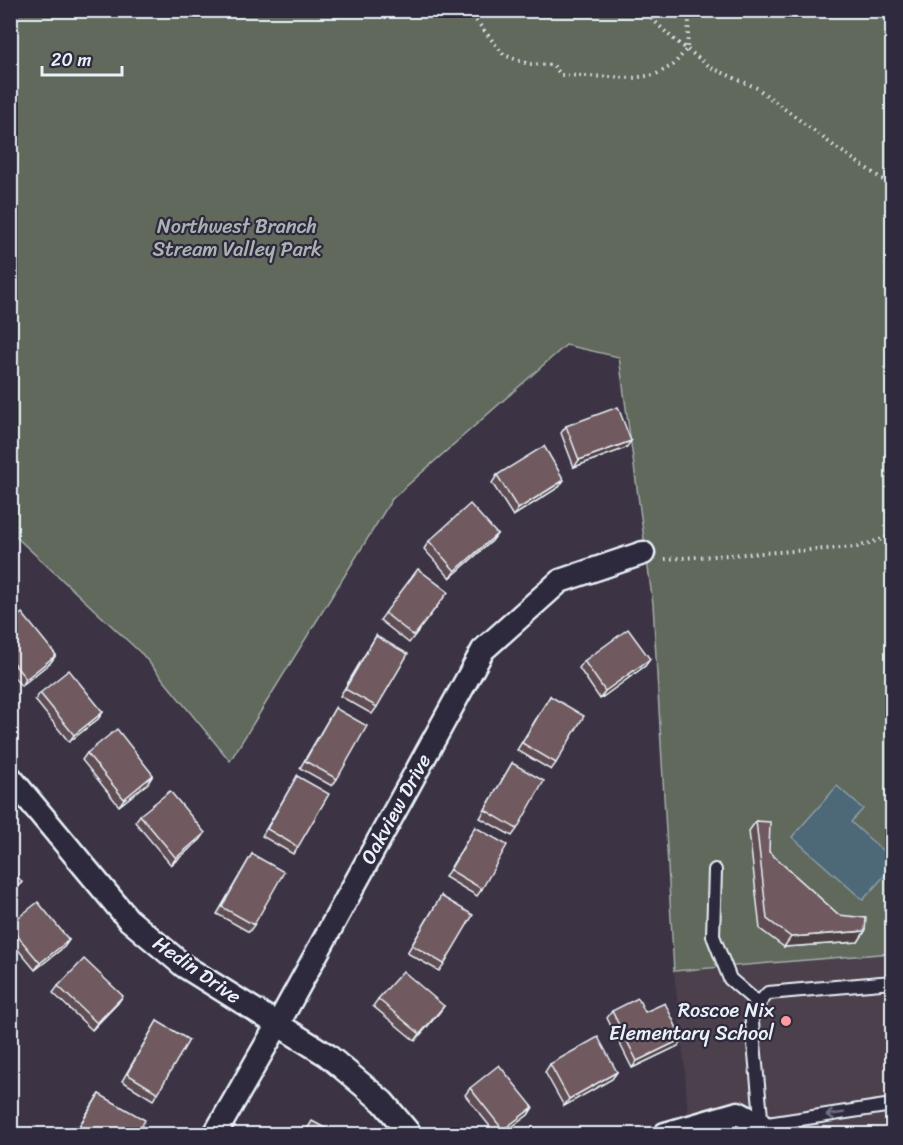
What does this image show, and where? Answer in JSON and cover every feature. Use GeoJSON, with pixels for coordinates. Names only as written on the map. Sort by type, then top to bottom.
{"type":"FeatureCollection","features":[{"type":"Feature","properties":{"kind":"street","name":"Oakview Drive"},"geometry":{"type":"LineString","coordinates":[[214,1134],[278,1024],[483,650],[560,581],[643,553]]}},
{"type":"Feature","properties":{"kind":"street","name":"Hedin Drive"},"geometry":{"type":"LineString","coordinates":[[10,777],[128,919],[184,966],[327,1055],[383,1102],[410,1134]]}},
{"type":"Feature","properties":{"kind":"street"},"geometry":{"type":"LineString","coordinates":[[664,1134],[738,1113],[764,1132]]}},
{"type":"Feature","properties":{"kind":"lane"},"geometry":{"type":"LineString","coordinates":[[715,870],[713,936],[730,979],[759,1004]]}},
{"type":"Feature","properties":{"kind":"lane"},"geometry":{"type":"LineString","coordinates":[[892,982],[768,993],[751,1012],[764,1132],[892,1105]]}},
{"type":"Feature","properties":{"kind":"path"},"geometry":{"type":"LineString","coordinates":[[471,10],[474,18],[504,55],[528,64],[553,65],[561,75],[632,78],[655,75],[673,65],[687,49],[689,20],[687,10]]}},
{"type":"Feature","properties":{"kind":"path"},"geometry":{"type":"LineString","coordinates":[[644,10],[672,38],[712,68],[757,88],[892,186]]}},
{"type":"Feature","properties":{"kind":"path"},"geometry":{"type":"LineString","coordinates":[[643,553],[668,560],[857,547],[892,536]]}},
{"type":"Feature","properties":{"kind":"shaded area","name":"Roscoe Nix Elementary School"},"geometry":{"type":"Polygon","coordinates":[[[892,953],[892,1134],[689,1134],[674,971],[892,953]]]}},
{"type":"Feature","properties":{"kind":"green space","name":"Northwest Branch Stream Valley Park"},"geometry":{"type":"Polygon","coordinates":[[[11,11],[892,11],[892,953],[674,971],[653,604],[619,357],[566,345],[392,499],[230,761],[143,655],[13,534],[11,529],[11,11]]]}},
{"type":"Feature","properties":{"kind":"water"},"geometry":{"type":"Polygon","coordinates":[[[837,786],[863,809],[851,822],[892,859],[892,867],[863,900],[792,837],[837,786]]]}},
{"type":"Feature","properties":{"kind":"building"},"geometry":{"type":"Polygon","coordinates":[[[618,407],[631,441],[579,460],[566,426],[618,407]]]}},
{"type":"Feature","properties":{"kind":"building"},"geometry":{"type":"Polygon","coordinates":[[[544,446],[564,480],[518,509],[497,475],[544,446]]]}},
{"type":"Feature","properties":{"kind":"building"},"geometry":{"type":"Polygon","coordinates":[[[470,504],[497,534],[455,571],[429,541],[470,504]]]}},
{"type":"Feature","properties":{"kind":"building"},"geometry":{"type":"Polygon","coordinates":[[[418,569],[448,592],[414,636],[385,613],[418,569]]]}},
{"type":"Feature","properties":{"kind":"building"},"geometry":{"type":"Polygon","coordinates":[[[22,613],[56,655],[26,679],[10,659],[10,622],[22,613]]]}},
{"type":"Feature","properties":{"kind":"building"},"geometry":{"type":"Polygon","coordinates":[[[628,629],[650,659],[605,691],[584,661],[628,629]]]}},
{"type":"Feature","properties":{"kind":"building"},"geometry":{"type":"Polygon","coordinates":[[[376,636],[408,654],[377,707],[345,689],[376,636]]]}},
{"type":"Feature","properties":{"kind":"building"},"geometry":{"type":"Polygon","coordinates":[[[69,670],[103,712],[74,735],[40,693],[69,670]]]}},
{"type":"Feature","properties":{"kind":"building"},"geometry":{"type":"Polygon","coordinates":[[[550,696],[584,716],[556,763],[522,743],[550,696]]]}},
{"type":"Feature","properties":{"kind":"building"},"geometry":{"type":"Polygon","coordinates":[[[335,708],[367,726],[337,779],[305,761],[335,708]]]}},
{"type":"Feature","properties":{"kind":"building"},"geometry":{"type":"Polygon","coordinates":[[[117,729],[153,775],[124,799],[87,753],[117,729]]]}},
{"type":"Feature","properties":{"kind":"building"},"geometry":{"type":"Polygon","coordinates":[[[512,763],[544,781],[517,829],[485,810],[512,763]]]}},
{"type":"Feature","properties":{"kind":"building"},"geometry":{"type":"Polygon","coordinates":[[[297,776],[329,794],[298,847],[267,829],[297,776]]]}},
{"type":"Feature","properties":{"kind":"building"},"geometry":{"type":"Polygon","coordinates":[[[170,791],[205,833],[176,858],[140,815],[170,791]]]}},
{"type":"Feature","properties":{"kind":"building"},"geometry":{"type":"Polygon","coordinates":[[[756,821],[770,822],[769,852],[839,915],[866,918],[865,931],[791,937],[767,919],[756,821]]]}},
{"type":"Feature","properties":{"kind":"building"},"geometry":{"type":"Polygon","coordinates":[[[475,827],[507,845],[482,889],[450,870],[475,827]]]}},
{"type":"Feature","properties":{"kind":"building"},"geometry":{"type":"Polygon","coordinates":[[[252,854],[284,872],[254,925],[222,907],[252,854]]]}},
{"type":"Feature","properties":{"kind":"building"},"geometry":{"type":"Polygon","coordinates":[[[10,867],[22,882],[10,891],[10,867]]]}},
{"type":"Feature","properties":{"kind":"building"},"geometry":{"type":"Polygon","coordinates":[[[441,896],[473,915],[444,964],[412,945],[441,896]]]}},
{"type":"Feature","properties":{"kind":"building"},"geometry":{"type":"Polygon","coordinates":[[[38,902],[69,940],[40,963],[10,927],[10,924],[38,902]]]}},
{"type":"Feature","properties":{"kind":"building"},"geometry":{"type":"Polygon","coordinates":[[[84,959],[123,996],[97,1023],[58,986],[84,959]]]}},
{"type":"Feature","properties":{"kind":"building"},"geometry":{"type":"Polygon","coordinates":[[[403,971],[444,1006],[420,1034],[378,999],[403,971]]]}},
{"type":"Feature","properties":{"kind":"building"},"geometry":{"type":"Polygon","coordinates":[[[638,998],[645,1012],[665,1003],[682,1039],[637,1061],[612,1011],[638,998]]]}},
{"type":"Feature","properties":{"kind":"building"},"geometry":{"type":"Polygon","coordinates":[[[157,1021],[189,1040],[158,1093],[127,1074],[157,1021]]]}},
{"type":"Feature","properties":{"kind":"building"},"geometry":{"type":"Polygon","coordinates":[[[598,1037],[617,1072],[569,1099],[550,1064],[598,1037]]]}},
{"type":"Feature","properties":{"kind":"building"},"geometry":{"type":"Polygon","coordinates":[[[499,1065],[533,1107],[503,1130],[470,1088],[499,1065]]]}},
{"type":"Feature","properties":{"kind":"building"},"geometry":{"type":"Polygon","coordinates":[[[99,1094],[145,1120],[137,1134],[75,1134],[99,1094]]]}},
{"type":"Feature","properties":{"kind":"building"},"geometry":{"type":"Polygon","coordinates":[[[312,1121],[336,1134],[304,1134],[312,1121]]]}},
{"type":"Feature","properties":{"kind":"place","name":"Roscoe Nix Elementary School"},"geometry":{"type":"Point","coordinates":[786,1021]}}]}
